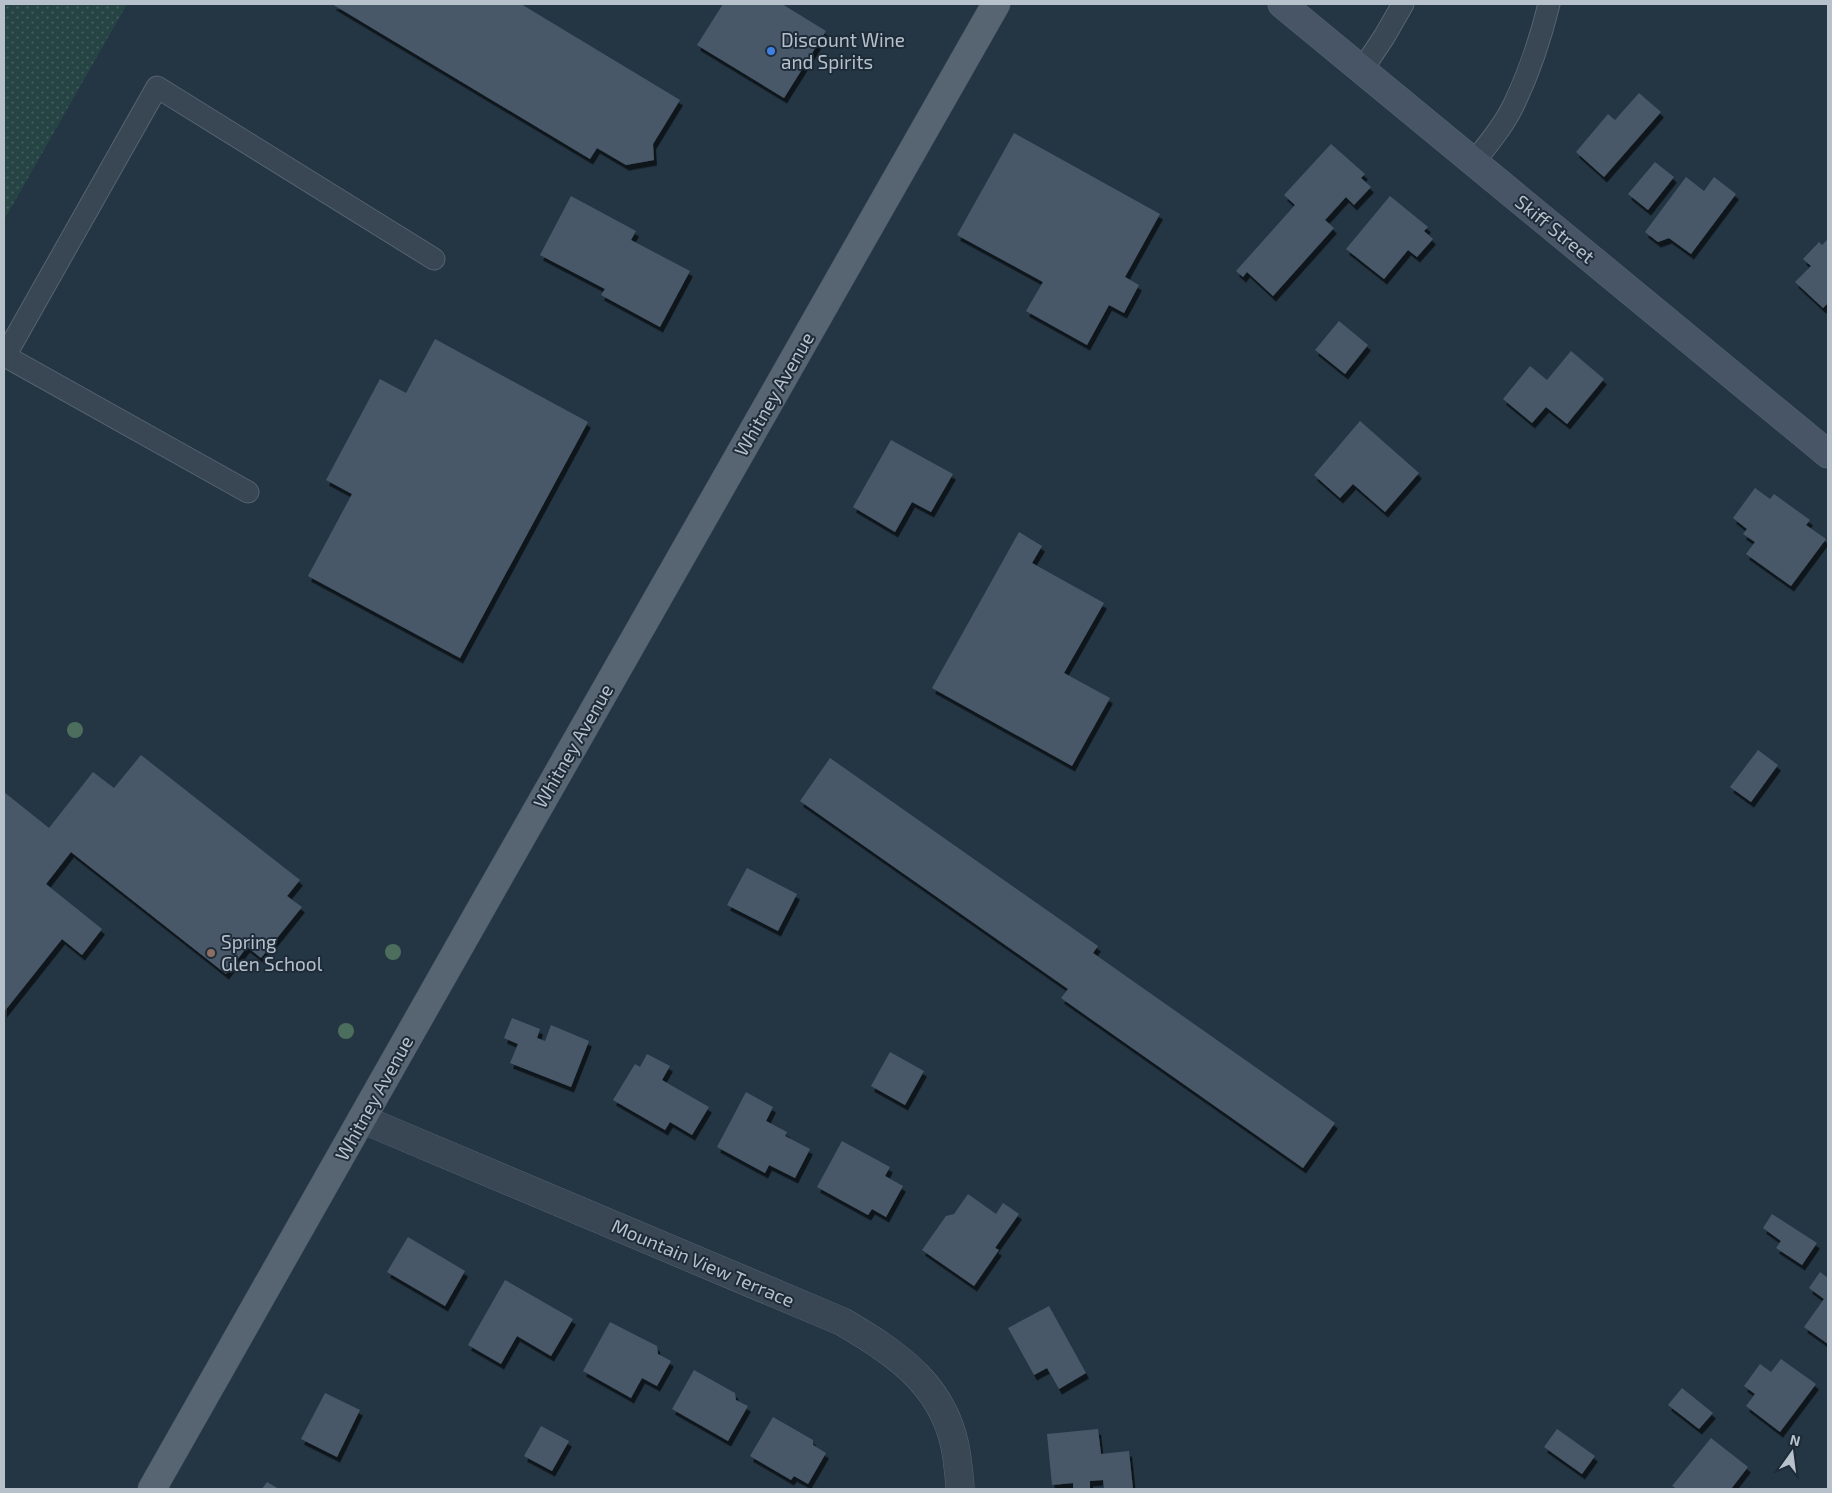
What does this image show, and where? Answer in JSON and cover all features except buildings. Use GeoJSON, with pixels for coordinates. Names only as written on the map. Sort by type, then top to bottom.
{"type":"FeatureCollection","features":[{"type":"Feature","properties":{"kind":"main road","name":"Whitney Avenue"},"geometry":{"type":"LineString","coordinates":[[152,1489],[996,4]]}},
{"type":"Feature","properties":{"kind":"main road","name":"Skiff Street"},"geometry":{"type":"LineString","coordinates":[[1282,4],[1828,454]]}},
{"type":"Feature","properties":{"kind":"street","name":"Mountain View Terrace"},"geometry":{"type":"LineString","coordinates":[[362,1119],[842,1322],[881,1345],[917,1374],[941,1405],[955,1444],[960,1489]]}},
{"type":"Feature","properties":{"kind":"lane"},"geometry":{"type":"LineString","coordinates":[[1362,70],[1403,4]]}},
{"type":"Feature","properties":{"kind":"lane"},"geometry":{"type":"LineString","coordinates":[[1474,162],[1494,136],[1514,103],[1541,38],[1549,4]]}},
{"type":"Feature","properties":{"kind":"lane"},"geometry":{"type":"LineString","coordinates":[[248,492],[5,356],[157,87],[434,259]]}},
{"type":"Feature","properties":{"kind":"green space"},"geometry":{"type":"Polygon","coordinates":[[[4,4],[127,4],[4,220],[4,4]]]}},
{"type":"Feature","properties":{"kind":"place","name":"Discount Wine and Spirits"},"geometry":{"type":"Point","coordinates":[771,51]}},
{"type":"Feature","properties":{"kind":"place","name":"Spring Glen School"},"geometry":{"type":"Point","coordinates":[211,953]}}]}
